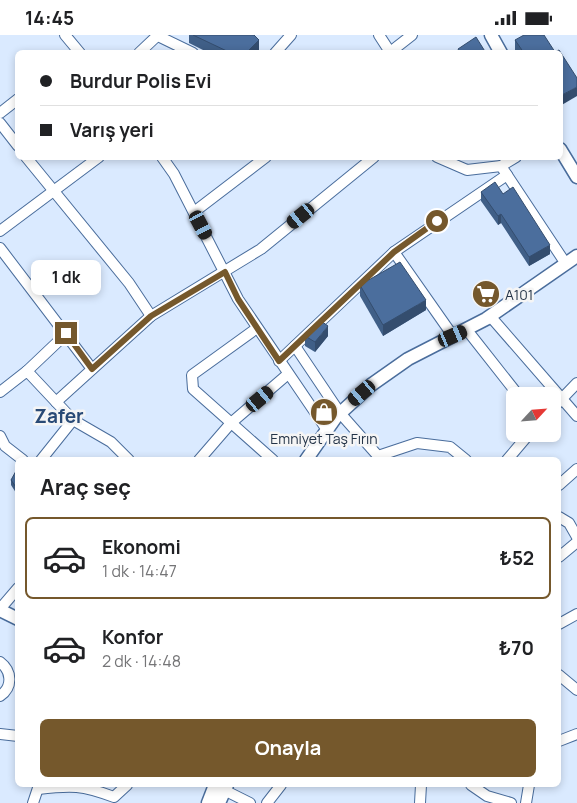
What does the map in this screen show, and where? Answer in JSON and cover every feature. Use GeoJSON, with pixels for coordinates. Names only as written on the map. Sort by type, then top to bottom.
{"type":"FeatureCollection","features":[{"type":"Feature","properties":{"kind":"main road"},"geometry":{"type":"LineString","coordinates":[[491,35],[499,50]]}},
{"type":"Feature","properties":{"kind":"main road"},"geometry":{"type":"LineString","coordinates":[[563,154],[577,177]]}},
{"type":"Feature","properties":{"kind":"main road"},"geometry":{"type":"LineString","coordinates":[[308,457],[340,413],[390,371],[426,349],[467,330],[490,316],[577,256]]}},
{"type":"Feature","properties":{"kind":"main road"},"geometry":{"type":"LineString","coordinates":[[0,610],[15,618]]}},
{"type":"Feature","properties":{"kind":"main road"},"geometry":{"type":"LineString","coordinates":[[208,803],[222,787]]}},
{"type":"Feature","properties":{"kind":"main road"},"geometry":{"type":"LineString","coordinates":[[219,803],[222,787]]}},
{"type":"Feature","properties":{"kind":"street"},"geometry":{"type":"LineString","coordinates":[[65,35],[77,50]]}},
{"type":"Feature","properties":{"kind":"street"},"geometry":{"type":"LineString","coordinates":[[142,50],[157,35],[187,50]]}},
{"type":"Feature","properties":{"kind":"street"},"geometry":{"type":"LineString","coordinates":[[278,50],[291,35]]}},
{"type":"Feature","properties":{"kind":"street"},"geometry":{"type":"LineString","coordinates":[[379,35],[388,50]]}},
{"type":"Feature","properties":{"kind":"street"},"geometry":{"type":"LineString","coordinates":[[392,50],[412,35]]}},
{"type":"Feature","properties":{"kind":"street"},"geometry":{"type":"LineString","coordinates":[[0,113],[15,101]]}},
{"type":"Feature","properties":{"kind":"street"},"geometry":{"type":"LineString","coordinates":[[0,123],[15,142]]}},
{"type":"Feature","properties":{"kind":"street"},"geometry":{"type":"LineString","coordinates":[[28,160],[129,283],[151,316]]}},
{"type":"Feature","properties":{"kind":"street"},"geometry":{"type":"LineString","coordinates":[[0,231],[96,160]]}},
{"type":"Feature","properties":{"kind":"street"},"geometry":{"type":"LineString","coordinates":[[164,160],[194,212],[238,299],[327,430]]}},
{"type":"Feature","properties":{"kind":"street"},"geometry":{"type":"LineString","coordinates":[[194,212],[262,160]]}},
{"type":"Feature","properties":{"kind":"street"},"geometry":{"type":"LineString","coordinates":[[56,402],[151,316],[260,249],[370,160]]}},
{"type":"Feature","properties":{"kind":"street"},"geometry":{"type":"LineString","coordinates":[[444,160],[467,170],[504,171]]}},
{"type":"Feature","properties":{"kind":"street"},"geometry":{"type":"LineString","coordinates":[[279,361],[394,252],[504,171],[513,160]]}},
{"type":"Feature","properties":{"kind":"street"},"geometry":{"type":"LineString","coordinates":[[504,171],[566,264]]}},
{"type":"Feature","properties":{"kind":"street"},"geometry":{"type":"LineString","coordinates":[[0,248],[92,369]]}},
{"type":"Feature","properties":{"kind":"street"},"geometry":{"type":"LineString","coordinates":[[394,252],[453,336]]}},
{"type":"Feature","properties":{"kind":"street"},"geometry":{"type":"LineString","coordinates":[[490,316],[577,416]]}},
{"type":"Feature","properties":{"kind":"street"},"geometry":{"type":"LineString","coordinates":[[257,328],[192,375],[193,389],[270,457]]}},
{"type":"Feature","properties":{"kind":"street"},"geometry":{"type":"LineString","coordinates":[[467,330],[512,387]]}},
{"type":"Feature","properties":{"kind":"street"},"geometry":{"type":"LineString","coordinates":[[0,392],[26,371],[66,333]]}},
{"type":"Feature","properties":{"kind":"street"},"geometry":{"type":"LineString","coordinates":[[295,346],[340,413],[378,457]]}},
{"type":"Feature","properties":{"kind":"street"},"geometry":{"type":"LineString","coordinates":[[26,371],[73,420],[111,442],[126,457]]}},
{"type":"Feature","properties":{"kind":"street"},"geometry":{"type":"LineString","coordinates":[[202,457],[231,423],[288,375]]}},
{"type":"Feature","properties":{"kind":"street"},"geometry":{"type":"LineString","coordinates":[[562,399],[577,383]]}},
{"type":"Feature","properties":{"kind":"street"},"geometry":{"type":"LineString","coordinates":[[43,457],[73,420]]}},
{"type":"Feature","properties":{"kind":"street"},"geometry":{"type":"LineString","coordinates":[[1,440],[5,446],[19,457]]}},
{"type":"Feature","properties":{"kind":"street"},"geometry":{"type":"LineString","coordinates":[[382,457],[417,443],[450,447],[462,457]]}},
{"type":"Feature","properties":{"kind":"street"},"geometry":{"type":"LineString","coordinates":[[510,457],[521,443]]}},
{"type":"Feature","properties":{"kind":"street"},"geometry":{"type":"LineString","coordinates":[[561,483],[577,469]]}},
{"type":"Feature","properties":{"kind":"street"},"geometry":{"type":"LineString","coordinates":[[561,518],[568,523],[576,533]]}},
{"type":"Feature","properties":{"kind":"street"},"geometry":{"type":"LineString","coordinates":[[561,555],[577,542]]}},
{"type":"Feature","properties":{"kind":"street"},"geometry":{"type":"LineString","coordinates":[[0,610],[15,592]]}},
{"type":"Feature","properties":{"kind":"street"},"geometry":{"type":"LineString","coordinates":[[561,623],[577,614]]}},
{"type":"Feature","properties":{"kind":"street"},"geometry":{"type":"LineString","coordinates":[[0,662],[8,671],[10,681],[7,690],[0,696]]}},
{"type":"Feature","properties":{"kind":"street"},"geometry":{"type":"LineString","coordinates":[[561,677],[577,689]]}},
{"type":"Feature","properties":{"kind":"street"},"geometry":{"type":"LineString","coordinates":[[0,734],[15,736]]}},
{"type":"Feature","properties":{"kind":"street"},"geometry":{"type":"LineString","coordinates":[[561,742],[577,734]]}},
{"type":"Feature","properties":{"kind":"street"},"geometry":{"type":"LineString","coordinates":[[33,803],[38,787]]}},
{"type":"Feature","properties":{"kind":"street"},"geometry":{"type":"LineString","coordinates":[[85,787],[114,797],[125,787]]}},
{"type":"Feature","properties":{"kind":"street"},"geometry":{"type":"LineString","coordinates":[[222,787],[250,803]]}},
{"type":"Feature","properties":{"kind":"street"},"geometry":{"type":"LineString","coordinates":[[267,803],[279,787]]}},
{"type":"Feature","properties":{"kind":"street"},"geometry":{"type":"LineString","coordinates":[[420,803],[421,787]]}},
{"type":"Feature","properties":{"kind":"street"},"geometry":{"type":"LineString","coordinates":[[474,787],[487,796],[504,802]]}},
{"type":"Feature","properties":{"kind":"street"},"geometry":{"type":"LineString","coordinates":[[526,803],[529,787]]}},
{"type":"Feature","properties":{"kind":"building"},"geometry":{"type":"Polygon","coordinates":[[[193,35],[254,35],[259,40],[249,50],[225,50],[193,35]]]}},
{"type":"Feature","properties":{"kind":"building"},"geometry":{"type":"Polygon","coordinates":[[[524,35],[544,35],[554,50],[522,50],[515,40],[524,35]]]}},
{"type":"Feature","properties":{"kind":"building"},"geometry":{"type":"Polygon","coordinates":[[[476,37],[484,50],[458,50],[476,37]]]}},
{"type":"Feature","properties":{"kind":"building"},"geometry":{"type":"Polygon","coordinates":[[[563,56],[577,78],[577,87],[563,94],[563,56]]]}},
{"type":"Feature","properties":{"kind":"building"},"geometry":{"type":"Polygon","coordinates":[[[495,182],[503,194],[513,187],[550,245],[529,257],[501,214],[498,216],[481,192],[495,182]]]}},
{"type":"Feature","properties":{"kind":"building"},"geometry":{"type":"Polygon","coordinates":[[[400,262],[426,300],[383,325],[360,285],[400,262]]]}},
{"type":"Feature","properties":{"kind":"building"},"geometry":{"type":"Polygon","coordinates":[[[321,321],[328,326],[315,342],[305,336],[321,321]]]}},
{"type":"Feature","properties":{"kind":"building"},"geometry":{"type":"Polygon","coordinates":[[[15,473],[15,486],[11,480],[15,473]]]}},
{"type":"Feature","properties":{"kind":"place","name":"A101"},"geometry":{"type":"Point","coordinates":[486,294]}},
{"type":"Feature","properties":{"kind":"place","name":"Emniyet Taş Fırın"},"geometry":{"type":"Point","coordinates":[324,412]}},
{"type":"Feature","properties":{"kind":"district","name":"Zafer"},"geometry":{"type":"Point","coordinates":[59,416]}},
{"type":"Feature","properties":{"kind":"route"},"geometry":{"type":"LineString","coordinates":[[66,333],[92,369],[151,316],[225,272],[238,299],[279,361],[394,252],[437,221]]}}]}
